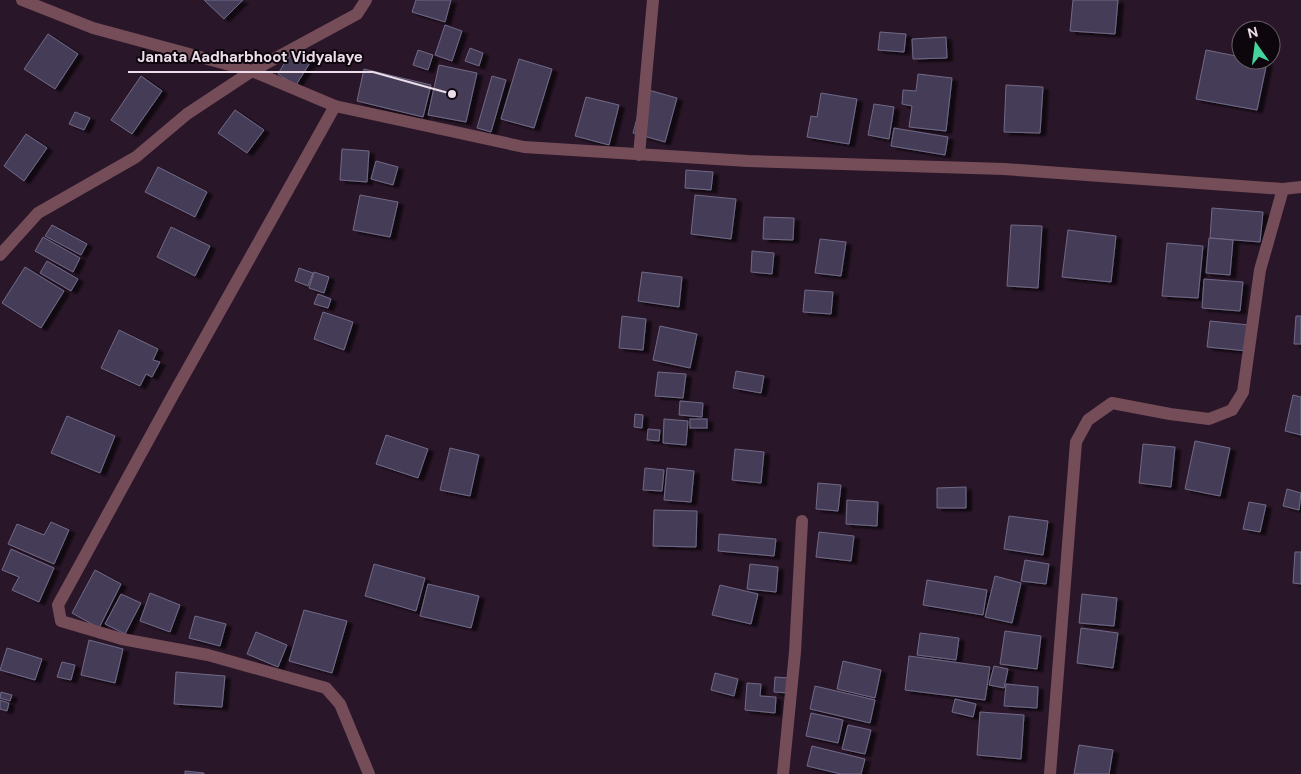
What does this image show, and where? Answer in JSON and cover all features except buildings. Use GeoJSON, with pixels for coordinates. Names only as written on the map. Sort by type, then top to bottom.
{"type":"FeatureCollection","features":[{"type":"Feature","properties":{"kind":"street"},"geometry":{"type":"LineString","coordinates":[[22,0],[94,28],[252,71],[335,106],[524,147],[748,161],[1004,169],[1295,188],[1260,270],[1243,392],[1232,410],[1209,419],[1112,403],[1088,420],[1076,442],[1050,774]]}},
{"type":"Feature","properties":{"kind":"street"},"geometry":{"type":"LineString","coordinates":[[0,255],[38,213],[136,156],[187,114],[252,71],[357,14],[366,0]]}},
{"type":"Feature","properties":{"kind":"street"},"geometry":{"type":"LineString","coordinates":[[639,155],[653,0]]}},
{"type":"Feature","properties":{"kind":"street"},"geometry":{"type":"LineString","coordinates":[[335,106],[58,605],[60,621],[122,639],[208,655],[326,688],[340,704],[369,774]]}},
{"type":"Feature","properties":{"kind":"street"},"geometry":{"type":"LineString","coordinates":[[783,774],[795,652],[802,521]]}},
{"type":"Feature","properties":{"kind":"place","name":"Janata Aadharbhoot Vidyalaye"},"geometry":{"type":"Point","coordinates":[452,94]}}]}
